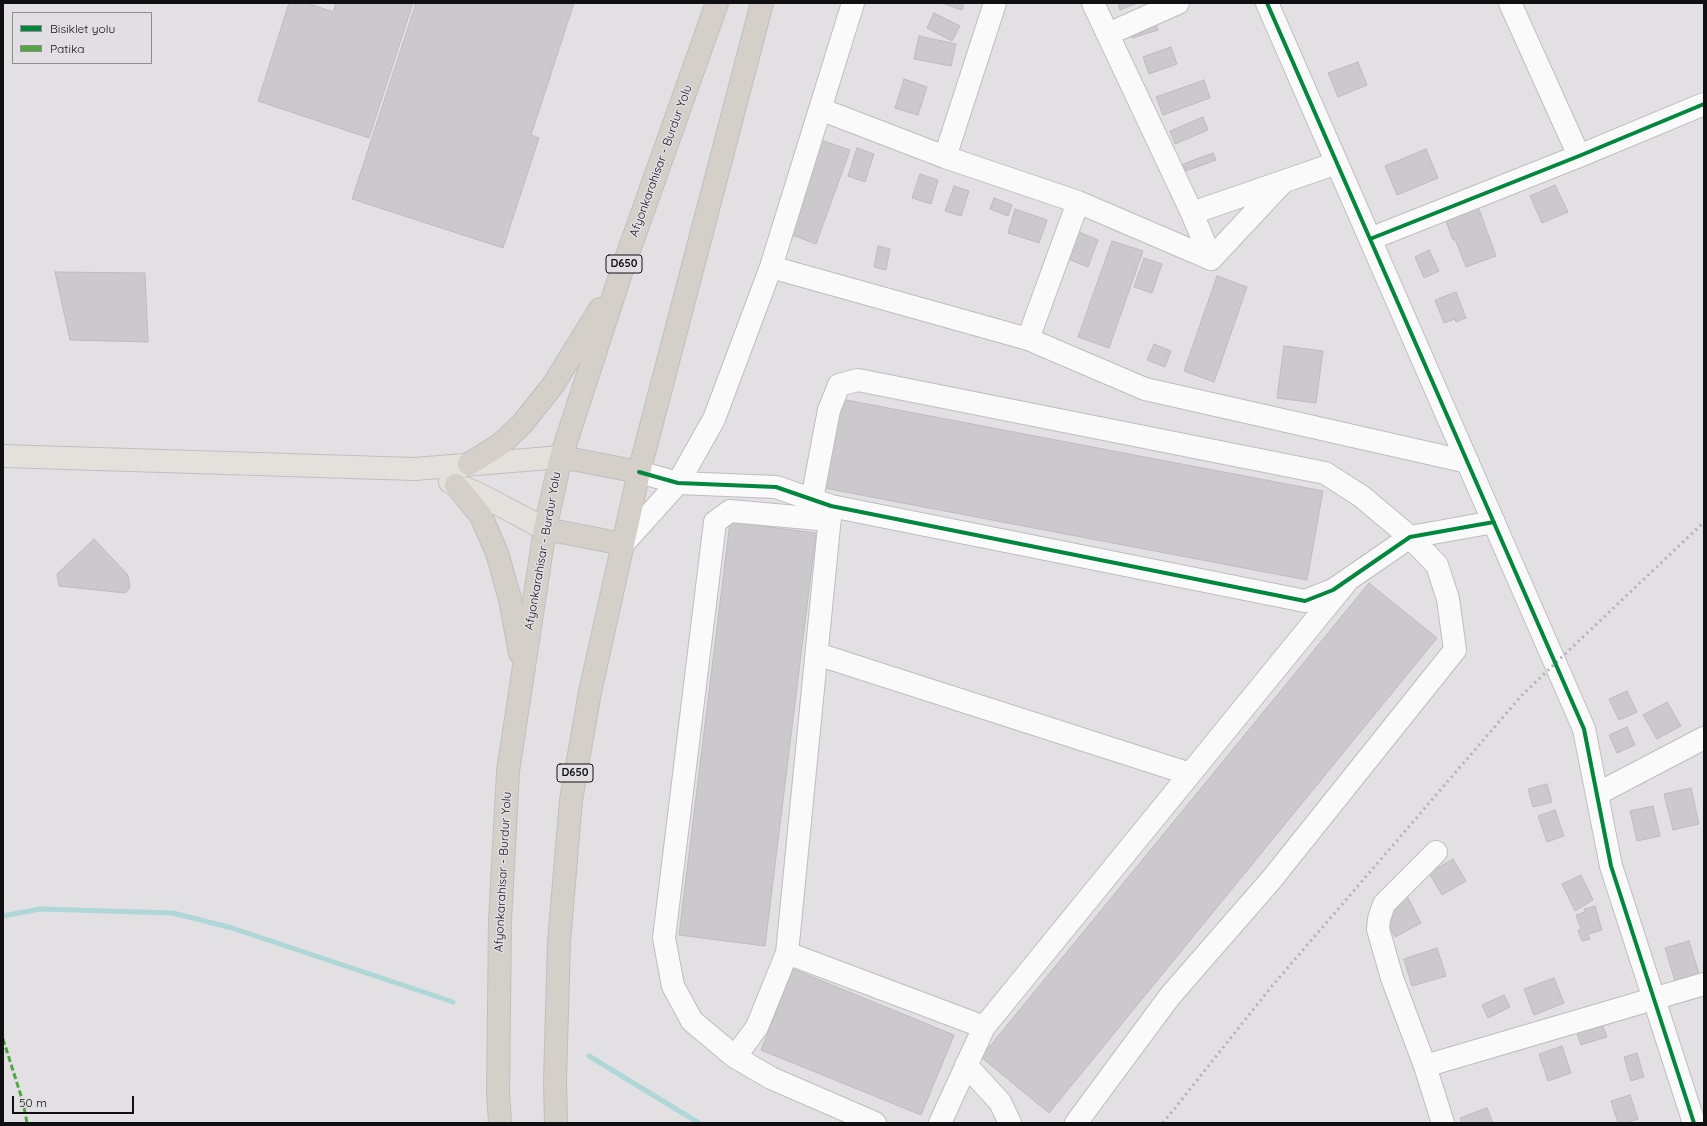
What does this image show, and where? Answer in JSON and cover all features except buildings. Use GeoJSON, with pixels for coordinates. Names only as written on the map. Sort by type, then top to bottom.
{"type":"FeatureCollection","features":[{"type":"Feature","properties":{"kind":"highway","name":"Afyonkarahisar - Burdur Yolu"},"geometry":{"type":"LineString","coordinates":[[500,1123],[498,1092],[500,921],[508,771],[545,529],[561,457],[621,273],[717,3]]}},
{"type":"Feature","properties":{"kind":"highway","name":"D650"},"geometry":{"type":"LineString","coordinates":[[556,1123],[555,1081],[559,942],[571,800],[590,692],[639,472],[762,3]]}},
{"type":"Feature","properties":{"kind":"highway"},"geometry":{"type":"LineString","coordinates":[[469,464],[502,444],[522,424],[549,390],[574,353],[621,273]]}},
{"type":"Feature","properties":{"kind":"highway"},"geometry":{"type":"LineString","coordinates":[[561,457],[639,472]]}},
{"type":"Feature","properties":{"kind":"highway"},"geometry":{"type":"LineString","coordinates":[[456,485],[481,516],[497,553],[510,599],[523,667]]}},
{"type":"Feature","properties":{"kind":"highway"},"geometry":{"type":"LineString","coordinates":[[545,529],[623,544]]}},
{"type":"Feature","properties":{"kind":"main road"},"geometry":{"type":"LineString","coordinates":[[3,456],[415,468],[561,457]]}},
{"type":"Feature","properties":{"kind":"main road"},"geometry":{"type":"LineString","coordinates":[[415,468],[479,494],[545,529]]}},
{"type":"Feature","properties":{"kind":"street"},"geometry":{"type":"LineString","coordinates":[[623,544],[678,483],[714,419],[771,267],[852,3]]}},
{"type":"Feature","properties":{"kind":"street"},"geometry":{"type":"LineString","coordinates":[[945,157],[995,3]]}},
{"type":"Feature","properties":{"kind":"street"},"geometry":{"type":"LineString","coordinates":[[1093,3],[1192,214],[1211,259]]}},
{"type":"Feature","properties":{"kind":"street"},"geometry":{"type":"LineString","coordinates":[[1108,34],[1178,3]]}},
{"type":"Feature","properties":{"kind":"street"},"geometry":{"type":"LineString","coordinates":[[1267,3],[1584,729],[1611,866],[1694,1123]]}},
{"type":"Feature","properties":{"kind":"street"},"geometry":{"type":"LineString","coordinates":[[1510,3],[1579,156]]}},
{"type":"Feature","properties":{"kind":"street"},"geometry":{"type":"LineString","coordinates":[[1370,239],[1579,156],[1704,104]]}},
{"type":"Feature","properties":{"kind":"street"},"geometry":{"type":"LineString","coordinates":[[820,110],[945,157],[1078,202],[1211,259]]}},
{"type":"Feature","properties":{"kind":"street"},"geometry":{"type":"LineString","coordinates":[[1192,214],[1337,163]]}},
{"type":"Feature","properties":{"kind":"street"},"geometry":{"type":"LineString","coordinates":[[1211,259],[1283,182]]}},
{"type":"Feature","properties":{"kind":"street"},"geometry":{"type":"LineString","coordinates":[[1028,339],[1078,202]]}},
{"type":"Feature","properties":{"kind":"street"},"geometry":{"type":"LineString","coordinates":[[771,267],[1028,339],[1145,389],[1468,462]]}},
{"type":"Feature","properties":{"kind":"street"},"geometry":{"type":"LineString","coordinates":[[735,1057],[757,1027],[787,953],[817,654],[829,410],[840,386],[858,380],[1325,473],[1361,496],[1410,537],[1437,566],[1448,600],[1454,650],[1271,880],[1170,996],[1076,1123]]}},
{"type":"Feature","properties":{"kind":"street"},"geometry":{"type":"LineString","coordinates":[[639,472],[678,483],[776,487],[824,508],[1306,601],[1333,590],[1410,537],[1494,522]]}},
{"type":"Feature","properties":{"kind":"street"},"geometry":{"type":"LineString","coordinates":[[824,508],[730,511],[715,522],[664,938],[673,986],[692,1021],[735,1057],[771,1078],[875,1123]]}},
{"type":"Feature","properties":{"kind":"street"},"geometry":{"type":"LineString","coordinates":[[940,1123],[984,1028],[1348,580]]}},
{"type":"Feature","properties":{"kind":"street"},"geometry":{"type":"LineString","coordinates":[[817,654],[1190,774]]}},
{"type":"Feature","properties":{"kind":"street"},"geometry":{"type":"LineString","coordinates":[[1597,794],[1704,738]]}},
{"type":"Feature","properties":{"kind":"street"},"geometry":{"type":"LineString","coordinates":[[1436,852],[1384,904],[1379,919],[1378,929],[1392,978],[1425,1066],[1443,1123]]}},
{"type":"Feature","properties":{"kind":"street"},"geometry":{"type":"LineString","coordinates":[[787,953],[984,1028]]}},
{"type":"Feature","properties":{"kind":"street"},"geometry":{"type":"LineString","coordinates":[[1425,1066],[1654,1000],[1704,984]]}},
{"type":"Feature","properties":{"kind":"street"},"geometry":{"type":"LineString","coordinates":[[966,1065],[1000,1102],[1010,1123]]}},
{"type":"Feature","properties":{"kind":"waterway"},"geometry":{"type":"LineString","coordinates":[[3,916],[40,909],[173,913],[232,928],[453,1002]]}},
{"type":"Feature","properties":{"kind":"waterway"},"geometry":{"type":"LineString","coordinates":[[589,1056],[699,1123]]}},
{"type":"Feature","properties":{"kind":"railway"},"geometry":{"type":"LineString","coordinates":[[1163,1123],[1272,986],[1522,695],[1704,522]]}},
{"type":"Feature","properties":{"kind":"marked path"},"geometry":{"type":"LineString","coordinates":[[3,1039],[23,1102],[27,1123]]}},
{"type":"Feature","properties":{"kind":"cycle path"},"geometry":{"type":"LineString","coordinates":[[1267,3],[1584,729],[1611,866],[1694,1123]]}},
{"type":"Feature","properties":{"kind":"cycle path"},"geometry":{"type":"LineString","coordinates":[[1370,239],[1579,156],[1704,104]]}},
{"type":"Feature","properties":{"kind":"cycle path"},"geometry":{"type":"LineString","coordinates":[[639,472],[678,483],[776,487],[831,506],[1305,601],[1333,590],[1410,537],[1494,522]]}}]}
